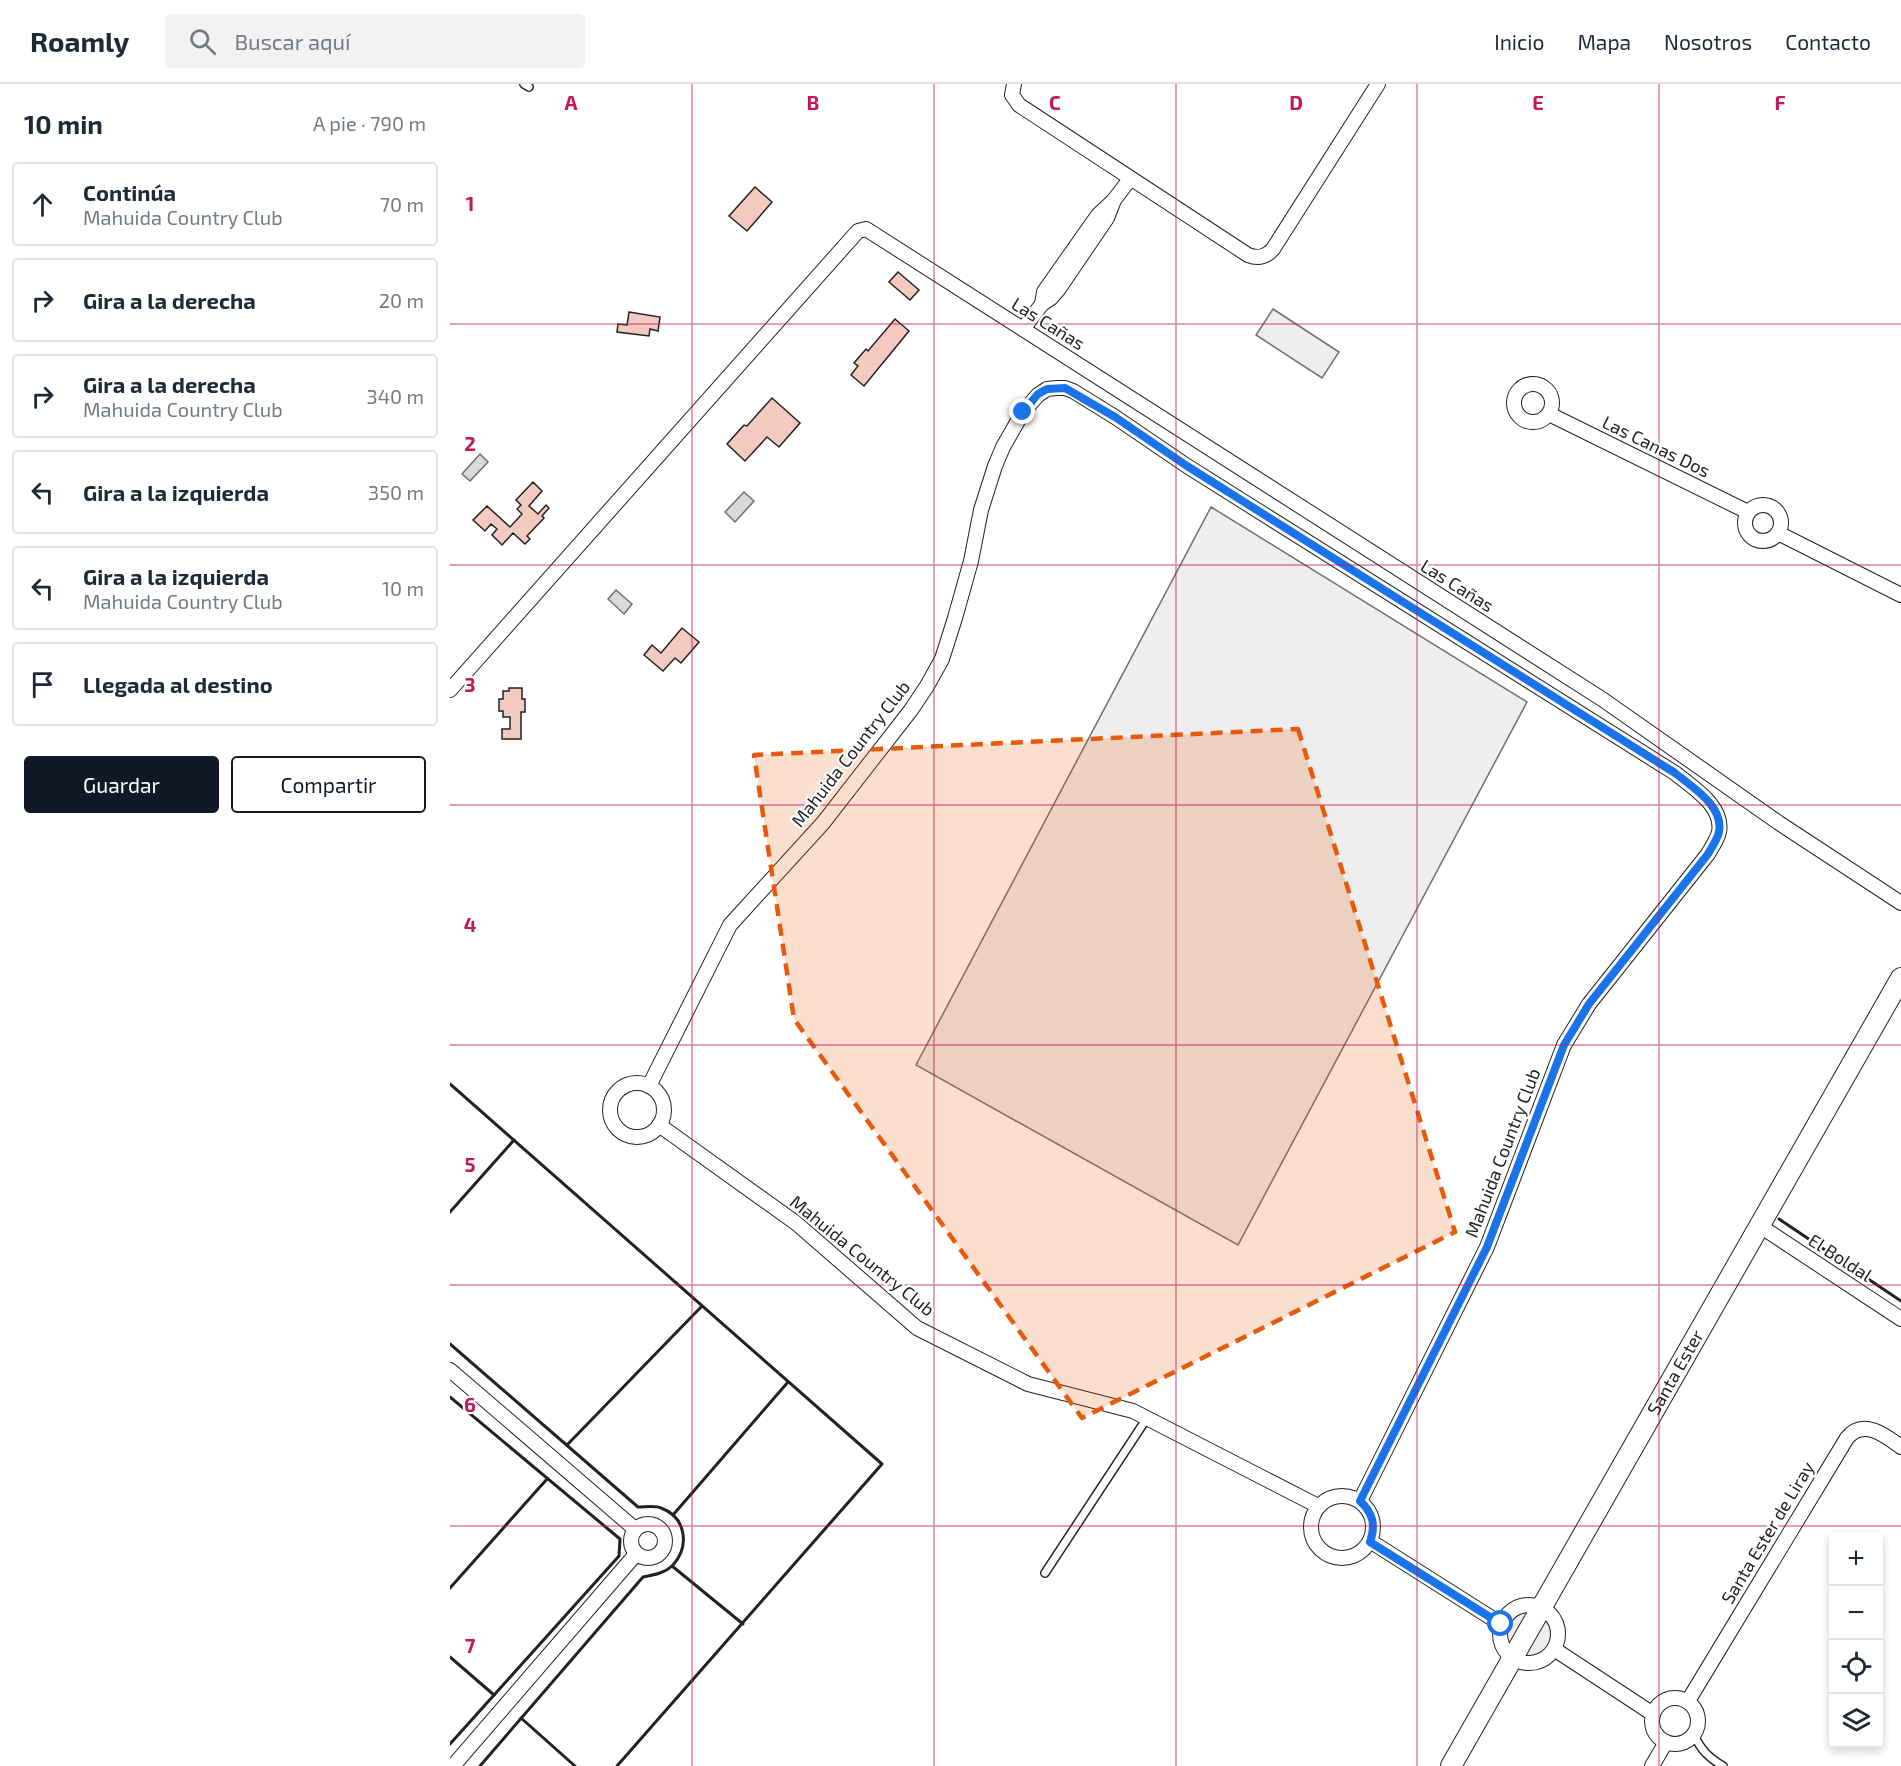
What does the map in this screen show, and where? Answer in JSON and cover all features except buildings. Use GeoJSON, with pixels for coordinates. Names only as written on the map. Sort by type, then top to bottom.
{"type":"FeatureCollection","features":[{"type":"Feature","properties":{"kind":"street"},"geometry":{"type":"LineString","coordinates":[[1014,84],[1012,95],[1019,105],[1248,255],[1262,257],[1273,249],[1378,84]]}},
{"type":"Feature","properties":{"kind":"street"},"geometry":{"type":"LineString","coordinates":[[1023,329],[1042,304],[1058,290],[1107,218],[1114,200],[1130,178]]}},
{"type":"Feature","properties":{"kind":"street","name":"Las Cañas"},"geometry":{"type":"LineString","coordinates":[[450,690],[858,231],[866,229],[1602,699],[1779,823],[1901,903]]}},
{"type":"Feature","properties":{"kind":"street","name":"Mahuida Country Club"},"geometry":{"type":"LineString","coordinates":[[649,1086],[730,926],[823,823],[911,710],[942,659],[971,561],[981,510],[995,466],[1023,412],[1038,394],[1047,389],[1065,388],[1115,417],[1187,466],[1675,773],[1700,793],[1717,815],[1720,829],[1716,842],[1589,1004],[1564,1045],[1487,1247],[1360,1501]]}},
{"type":"Feature","properties":{"kind":"street","name":"Las Canas Dos"},"geometry":{"type":"LineString","coordinates":[[1549,414],[1748,512]]}},
{"type":"Feature","properties":{"kind":"street"},"geometry":{"type":"LineString","coordinates":[[1758,505],[1770,506],[1779,515],[1781,521],[1778,533],[1763,541],[1752,538],[1744,523],[1748,512],[1758,505]]}},
{"type":"Feature","properties":{"kind":"street"},"geometry":{"type":"LineString","coordinates":[[1778,533],[1901,595]]}},
{"type":"Feature","properties":{"kind":"street","name":"Santa Ester"},"geometry":{"type":"LineString","coordinates":[[1451,1766],[1901,978]]}},
{"type":"Feature","properties":{"kind":"street"},"geometry":{"type":"LineString","coordinates":[[631,1083],[649,1086],[657,1091],[662,1099],[664,1111],[659,1125],[652,1132],[641,1137],[629,1136],[621,1132],[613,1124],[609,1115],[610,1103],[614,1095],[622,1086],[631,1083]]}},
{"type":"Feature","properties":{"kind":"street","name":"Mahuida Country Club"},"geometry":{"type":"LineString","coordinates":[[659,1125],[796,1222],[917,1328],[1028,1384],[1133,1411],[1318,1506]]}},
{"type":"Feature","properties":{"kind":"street","name":"El Boldal"},"geometry":{"type":"LineString","coordinates":[[1760,1226],[1901,1319]]}},
{"type":"Feature","properties":{"kind":"street"},"geometry":{"type":"LineString","coordinates":[[450,1370],[636,1529]]}},
{"type":"Feature","properties":{"kind":"street","name":"Santa Ester de Liray"},"geometry":{"type":"LineString","coordinates":[[1688,1701],[1852,1431],[1862,1428],[1875,1430],[1901,1447]]}},
{"type":"Feature","properties":{"kind":"street"},"geometry":{"type":"LineString","coordinates":[[1343,1495],[1360,1501],[1372,1515],[1373,1533],[1365,1549],[1348,1558],[1338,1558],[1321,1550],[1311,1534],[1313,1515],[1318,1506],[1334,1496],[1343,1495]]}},
{"type":"Feature","properties":{"kind":"street"},"geometry":{"type":"LineString","coordinates":[[645,1524],[661,1530],[665,1541],[661,1551],[652,1558],[636,1554],[631,1545],[631,1539],[636,1529],[645,1524]]}},
{"type":"Feature","properties":{"kind":"street"},"geometry":{"type":"LineString","coordinates":[[1370,1542],[1501,1624]]}},
{"type":"Feature","properties":{"kind":"street"},"geometry":{"type":"LineString","coordinates":[[453,1766],[636,1554]]}},
{"type":"Feature","properties":{"kind":"street"},"geometry":{"type":"LineString","coordinates":[[1532,1604],[1541,1607],[1550,1613],[1558,1630],[1558,1640],[1554,1649],[1540,1662],[1530,1664],[1512,1659],[1500,1643],[1499,1634],[1505,1616],[1522,1605],[1532,1604]]}},
{"type":"Feature","properties":{"kind":"street"},"geometry":{"type":"LineString","coordinates":[[1554,1649],[1653,1714]]}},
{"type":"Feature","properties":{"kind":"street"},"geometry":{"type":"LineString","coordinates":[[1682,1698],[1688,1701],[1694,1706],[1699,1721],[1694,1735],[1681,1743],[1666,1742],[1660,1738],[1653,1727],[1653,1714],[1656,1707],[1667,1699],[1682,1698]]}},
{"type":"Feature","properties":{"kind":"street"},"geometry":{"type":"LineString","coordinates":[[1652,1766],[1666,1742]]}},
{"type":"Feature","properties":{"kind":"lane"},"geometry":{"type":"LineString","coordinates":[[1045,1574],[1148,1418]]}},
{"type":"Feature","properties":{"kind":"lane"},"geometry":{"type":"LineString","coordinates":[[1694,1735],[1708,1756],[1723,1766]]}},
{"type":"Feature","properties":{"kind":"highlighted area"},"geometry":{"type":"Polygon","coordinates":[[[1298,729],[1455,1232],[1082,1418],[794,1019],[754,755],[1298,729]]]}},
{"type":"Feature","properties":{"kind":"shaded area"},"geometry":{"type":"Polygon","coordinates":[[[1273,309],[1339,352],[1322,378],[1256,335],[1273,309]]]}},
{"type":"Feature","properties":{"kind":"shaded area"},"geometry":{"type":"Polygon","coordinates":[[[480,454],[488,462],[470,481],[462,474],[480,454]]]}},
{"type":"Feature","properties":{"kind":"shaded area"},"geometry":{"type":"Polygon","coordinates":[[[744,492],[754,501],[735,522],[725,512],[744,492]]]}},
{"type":"Feature","properties":{"kind":"shaded area"},"geometry":{"type":"Polygon","coordinates":[[[1211,507],[1527,702],[1238,1245],[916,1065],[1211,507]]]}},
{"type":"Feature","properties":{"kind":"shaded area"},"geometry":{"type":"Polygon","coordinates":[[[616,590],[632,604],[624,614],[608,599],[616,590]]]}},
{"type":"Feature","properties":{"kind":"shaded area"},"geometry":{"type":"Polygon","coordinates":[[[1524,1610],[1534,1610],[1546,1617],[1553,1629],[1553,1639],[1546,1651],[1534,1658],[1524,1658],[1509,1647],[1505,1639],[1505,1629],[1516,1614],[1524,1610]]]}},
{"type":"Feature","properties":{"kind":"wall"},"geometry":{"type":"LineString","coordinates":[[450,1084],[882,1464],[617,1766]]}},
{"type":"Feature","properties":{"kind":"wall"},"geometry":{"type":"LineString","coordinates":[[450,1212],[514,1140]]}},
{"type":"Feature","properties":{"kind":"wall"},"geometry":{"type":"LineString","coordinates":[[1779,1219],[1901,1301]]}},
{"type":"Feature","properties":{"kind":"wall"},"geometry":{"type":"LineString","coordinates":[[567,1445],[702,1306]]}},
{"type":"Feature","properties":{"kind":"wall"},"geometry":{"type":"LineString","coordinates":[[450,1344],[638,1507],[656,1507],[669,1512],[676,1518],[683,1533],[682,1549],[673,1565],[663,1572],[643,1577],[480,1766]]}},
{"type":"Feature","properties":{"kind":"wall"},"geometry":{"type":"LineString","coordinates":[[673,1515],[788,1382]]}},
{"type":"Feature","properties":{"kind":"wall"},"geometry":{"type":"LineString","coordinates":[[450,1397],[620,1539],[619,1556],[450,1744]]}},
{"type":"Feature","properties":{"kind":"wall"},"geometry":{"type":"LineString","coordinates":[[450,1588],[547,1479]]}},
{"type":"Feature","properties":{"kind":"wall"},"geometry":{"type":"LineString","coordinates":[[672,1566],[743,1624]]}},
{"type":"Feature","properties":{"kind":"wall"},"geometry":{"type":"LineString","coordinates":[[450,1657],[494,1695]]}},
{"type":"Feature","properties":{"kind":"wall"},"geometry":{"type":"LineString","coordinates":[[521,1718],[575,1766]]}},
{"type":"Feature","properties":{"kind":"route"},"geometry":{"type":"LineString","coordinates":[[1023,412],[1038,394],[1047,389],[1065,388],[1073,391],[1187,466],[1675,773],[1700,793],[1717,815],[1720,829],[1716,842],[1589,1004],[1564,1045],[1487,1247],[1360,1501],[1372,1515],[1374,1524],[1370,1542],[1501,1624]]}}]}
